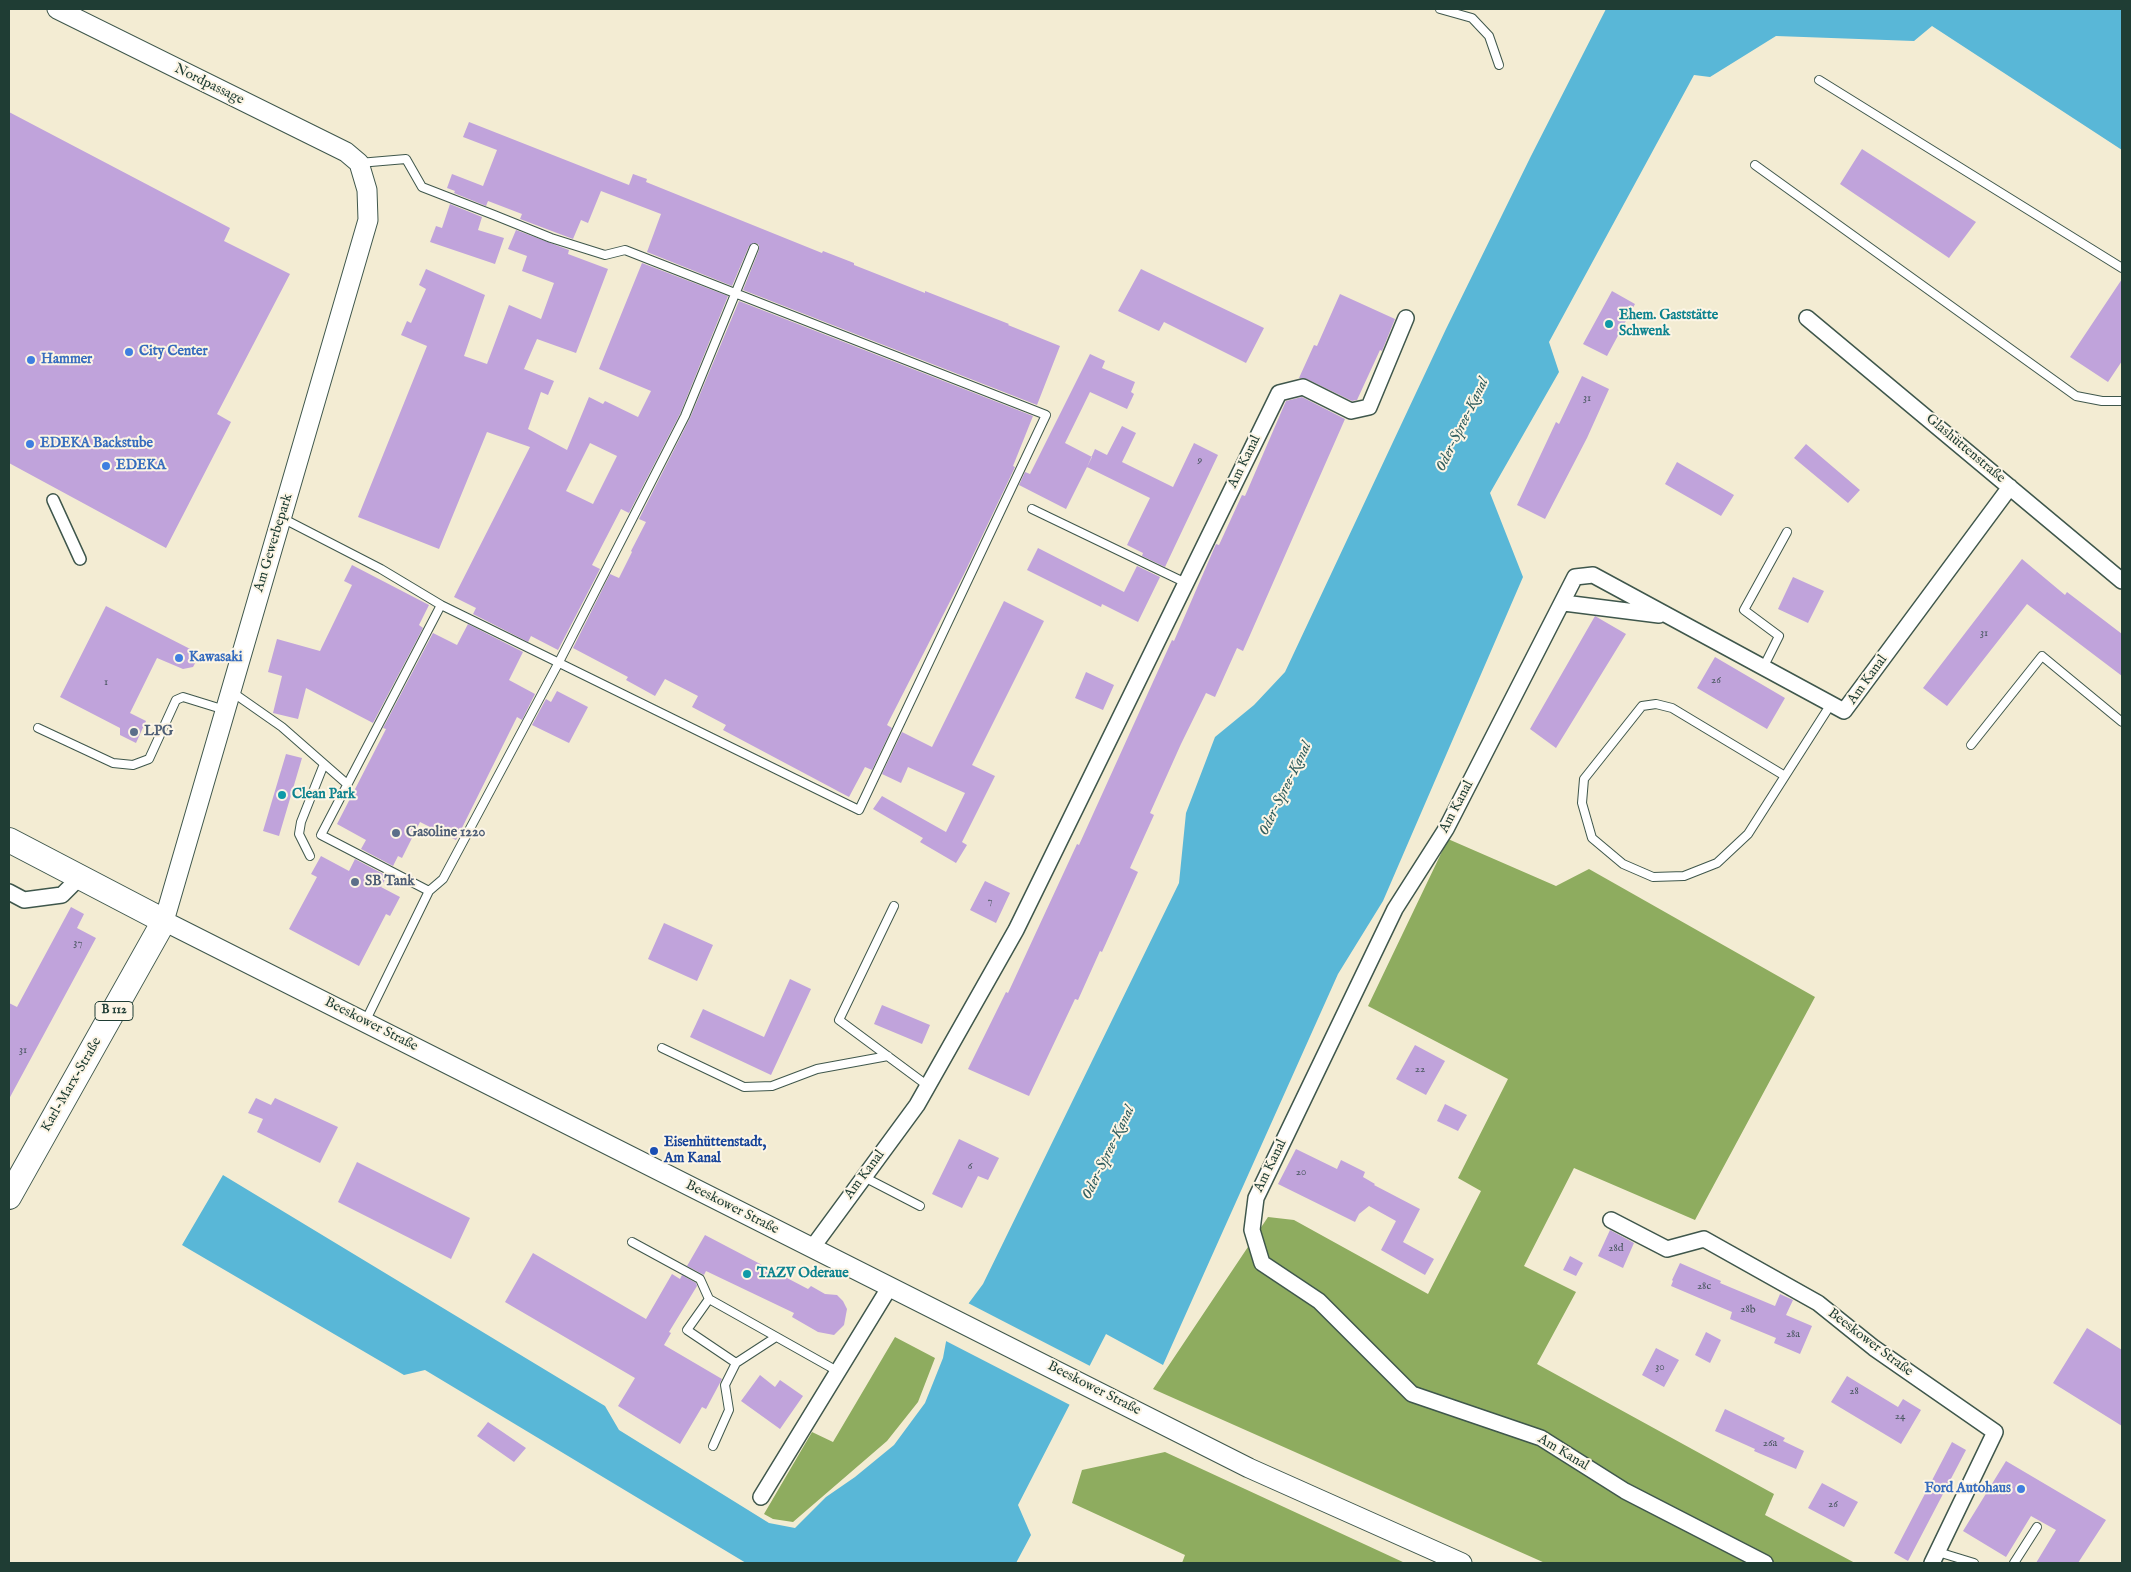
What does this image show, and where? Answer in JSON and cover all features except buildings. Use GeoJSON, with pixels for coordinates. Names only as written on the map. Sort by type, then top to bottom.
{"type":"FeatureCollection","features":[{"type":"Feature","properties":{"kind":"main road","name":"Beeskower Straße"},"geometry":{"type":"LineString","coordinates":[[9,840],[164,921]]}},
{"type":"Feature","properties":{"kind":"main road","name":"Karl-Marx-Straße"},"geometry":{"type":"LineString","coordinates":[[9,1197],[164,921]]}},
{"type":"Feature","properties":{"kind":"street","name":"Nordpassage"},"geometry":{"type":"LineString","coordinates":[[57,9],[346,152],[359,164]]}},
{"type":"Feature","properties":{"kind":"street","name":"Am Gewerbepark"},"geometry":{"type":"LineString","coordinates":[[164,921],[368,220],[367,190],[359,164]]}},
{"type":"Feature","properties":{"kind":"street","name":"Am Kanal"},"geometry":{"type":"LineString","coordinates":[[812,1248],[917,1105],[1016,930],[1279,394],[1303,388],[1351,411],[1369,407],[1406,318]]}},
{"type":"Feature","properties":{"kind":"street","name":"Glashüttenstraße"},"geometry":{"type":"LineString","coordinates":[[1807,318],[2122,581]]}},
{"type":"Feature","properties":{"kind":"street","name":"Am Kanal"},"geometry":{"type":"LineString","coordinates":[[1765,1563],[1625,1492],[1541,1438],[1412,1394],[1319,1301],[1262,1263],[1252,1230],[1256,1198],[1395,909],[1446,829],[1576,577],[1593,575],[1667,617],[1844,711],[2010,487]]}},
{"type":"Feature","properties":{"kind":"street"},"geometry":{"type":"LineString","coordinates":[[53,500],[80,559]]}},
{"type":"Feature","properties":{"kind":"street","name":"Am Kanal"},"geometry":{"type":"LineString","coordinates":[[1564,603],[1667,617]]}},
{"type":"Feature","properties":{"kind":"street"},"geometry":{"type":"LineString","coordinates":[[9,892],[24,900],[62,896],[80,877]]}},
{"type":"Feature","properties":{"kind":"street","name":"Beeskower Straße"},"geometry":{"type":"LineString","coordinates":[[164,921],[1249,1468],[1462,1563]]}},
{"type":"Feature","properties":{"kind":"street","name":"Beeskower Straße"},"geometry":{"type":"LineString","coordinates":[[1610,1220],[1668,1249],[1704,1239],[1818,1303],[1874,1348],[1995,1432],[1935,1558]]}},
{"type":"Feature","properties":{"kind":"street"},"geometry":{"type":"LineString","coordinates":[[761,1497],[889,1288]]}},
{"type":"Feature","properties":{"kind":"lane"},"geometry":{"type":"LineString","coordinates":[[1440,9],[1472,18],[1488,36],[1499,65]]}},
{"type":"Feature","properties":{"kind":"lane"},"geometry":{"type":"LineString","coordinates":[[1820,80],[2122,268]]}},
{"type":"Feature","properties":{"kind":"lane"},"geometry":{"type":"LineString","coordinates":[[282,518],[381,569],[441,604],[859,810],[1046,415],[625,250],[605,255],[551,238],[422,187],[406,159],[359,164]]}},
{"type":"Feature","properties":{"kind":"lane"},"geometry":{"type":"LineString","coordinates":[[1755,165],[2076,396],[2102,401],[2122,402]]}},
{"type":"Feature","properties":{"kind":"lane"},"geometry":{"type":"LineString","coordinates":[[365,1022],[429,892],[443,879],[559,662],[685,416],[754,248]]}},
{"type":"Feature","properties":{"kind":"lane"},"geometry":{"type":"LineString","coordinates":[[1032,508],[1186,583]]}},
{"type":"Feature","properties":{"kind":"lane"},"geometry":{"type":"LineString","coordinates":[[1763,668],[1779,636],[1744,610],[1786,532]]}},
{"type":"Feature","properties":{"kind":"lane"},"geometry":{"type":"LineString","coordinates":[[429,892],[321,835],[441,604]]}},
{"type":"Feature","properties":{"kind":"lane"},"geometry":{"type":"LineString","coordinates":[[1972,745],[2042,656],[2122,722]]}},
{"type":"Feature","properties":{"kind":"lane"},"geometry":{"type":"LineString","coordinates":[[230,691],[282,727],[347,784]]}},
{"type":"Feature","properties":{"kind":"lane"},"geometry":{"type":"LineString","coordinates":[[38,728],[113,763],[133,765],[149,759],[176,700],[183,697],[224,710]]}},
{"type":"Feature","properties":{"kind":"lane"},"geometry":{"type":"LineString","coordinates":[[1785,776],[1672,708],[1656,704],[1642,706],[1584,779],[1582,803],[1592,838],[1623,864],[1653,877],[1684,876],[1717,863],[1748,834],[1831,704]]}},
{"type":"Feature","properties":{"kind":"lane"},"geometry":{"type":"LineString","coordinates":[[310,856],[300,834],[301,822],[324,764]]}},
{"type":"Feature","properties":{"kind":"lane"},"geometry":{"type":"LineString","coordinates":[[894,906],[839,1020],[928,1086]]}},
{"type":"Feature","properties":{"kind":"lane"},"geometry":{"type":"LineString","coordinates":[[662,1048],[744,1087],[772,1086],[817,1069],[888,1056]]}},
{"type":"Feature","properties":{"kind":"lane"},"geometry":{"type":"LineString","coordinates":[[864,1177],[920,1206]]}},
{"type":"Feature","properties":{"kind":"lane"},"geometry":{"type":"LineString","coordinates":[[632,1242],[700,1279],[709,1299],[839,1372]]}},
{"type":"Feature","properties":{"kind":"lane"},"geometry":{"type":"LineString","coordinates":[[709,1299],[687,1330],[736,1363]]}},
{"type":"Feature","properties":{"kind":"lane"},"geometry":{"type":"LineString","coordinates":[[714,1446],[729,1410],[724,1385],[736,1363],[776,1337]]}},
{"type":"Feature","properties":{"kind":"lane"},"geometry":{"type":"LineString","coordinates":[[2014,1563],[2036,1527]]}},
{"type":"Feature","properties":{"kind":"lane"},"geometry":{"type":"LineString","coordinates":[[1935,1558],[1974,1563]]}},
{"type":"Feature","properties":{"kind":"green space"},"geometry":{"type":"Polygon","coordinates":[[[1448,839],[1556,886],[1589,869],[1815,997],[1695,1220],[1574,1168],[1524,1266],[1576,1292],[1537,1364],[1774,1494],[1765,1515],[1855,1563],[1545,1563],[1153,1389],[1268,1217],[1294,1220],[1428,1294],[1481,1191],[1458,1178],[1508,1079],[1368,1006],[1448,839]]]}},
{"type":"Feature","properties":{"kind":"green space"},"geometry":{"type":"Polygon","coordinates":[[[895,1337],[935,1358],[918,1402],[887,1441],[793,1522],[773,1519],[764,1514],[812,1432],[833,1442],[895,1337]]]}},
{"type":"Feature","properties":{"kind":"green space"},"geometry":{"type":"Polygon","coordinates":[[[1165,1452],[1405,1563],[1182,1563],[1185,1555],[1072,1503],[1082,1470],[1165,1452]]]}},
{"type":"Feature","properties":{"kind":"water","name":"Oder-Spree-Kanal"},"geometry":{"type":"Polygon","coordinates":[[[1606,9],[2122,9],[2122,150],[1932,26],[1914,41],[1776,36],[1710,77],[1694,75],[1549,342],[1559,372],[1490,493],[1523,577],[1383,901],[1338,974],[1163,1365],[1106,1334],[1018,1505],[1031,1535],[1016,1563],[746,1563],[425,1370],[404,1375],[182,1245],[223,1175],[605,1406],[619,1430],[769,1523],[795,1528],[826,1497],[855,1477],[894,1445],[925,1403],[943,1358],[948,1331],[983,1284],[1179,883],[1186,813],[1215,737],[1254,705],[1285,672],[1446,329],[1606,9]]]}},
{"type":"Feature","properties":{"kind":"pier"},"geometry":{"type":"Polygon","coordinates":[[[966,1302],[1092,1367],[1072,1406],[944,1340],[946,1330],[966,1302]]]}},
{"type":"Feature","properties":{"kind":"place","name":"Ehem. Gaststätte Schwenk"},"geometry":{"type":"Point","coordinates":[1609,324]}},
{"type":"Feature","properties":{"kind":"place","name":"City Center"},"geometry":{"type":"Point","coordinates":[129,352]}},
{"type":"Feature","properties":{"kind":"place","name":"Hammer"},"geometry":{"type":"Point","coordinates":[31,360]}},
{"type":"Feature","properties":{"kind":"place","name":"EDEKA Backstube"},"geometry":{"type":"Point","coordinates":[30,444]}},
{"type":"Feature","properties":{"kind":"place","name":"EDEKA"},"geometry":{"type":"Point","coordinates":[106,466]}},
{"type":"Feature","properties":{"kind":"place","name":"Kawasaki"},"geometry":{"type":"Point","coordinates":[179,658]}},
{"type":"Feature","properties":{"kind":"place","name":"LPG"},"geometry":{"type":"Point","coordinates":[134,732]}},
{"type":"Feature","properties":{"kind":"place","name":"Clean Park"},"geometry":{"type":"Point","coordinates":[282,795]}},
{"type":"Feature","properties":{"kind":"place","name":"Gasoline 1220"},"geometry":{"type":"Point","coordinates":[396,833]}},
{"type":"Feature","properties":{"kind":"place","name":"SB Tank"},"geometry":{"type":"Point","coordinates":[355,882]}},
{"type":"Feature","properties":{"kind":"place","name":"Eisenhüttenstadt, Am Kanal"},"geometry":{"type":"Point","coordinates":[654,1151]}},
{"type":"Feature","properties":{"kind":"place","name":"TAZV Oderaue"},"geometry":{"type":"Point","coordinates":[747,1274]}},
{"type":"Feature","properties":{"kind":"place","name":"Ford Autohaus"},"geometry":{"type":"Point","coordinates":[2021,1489]}}]}
